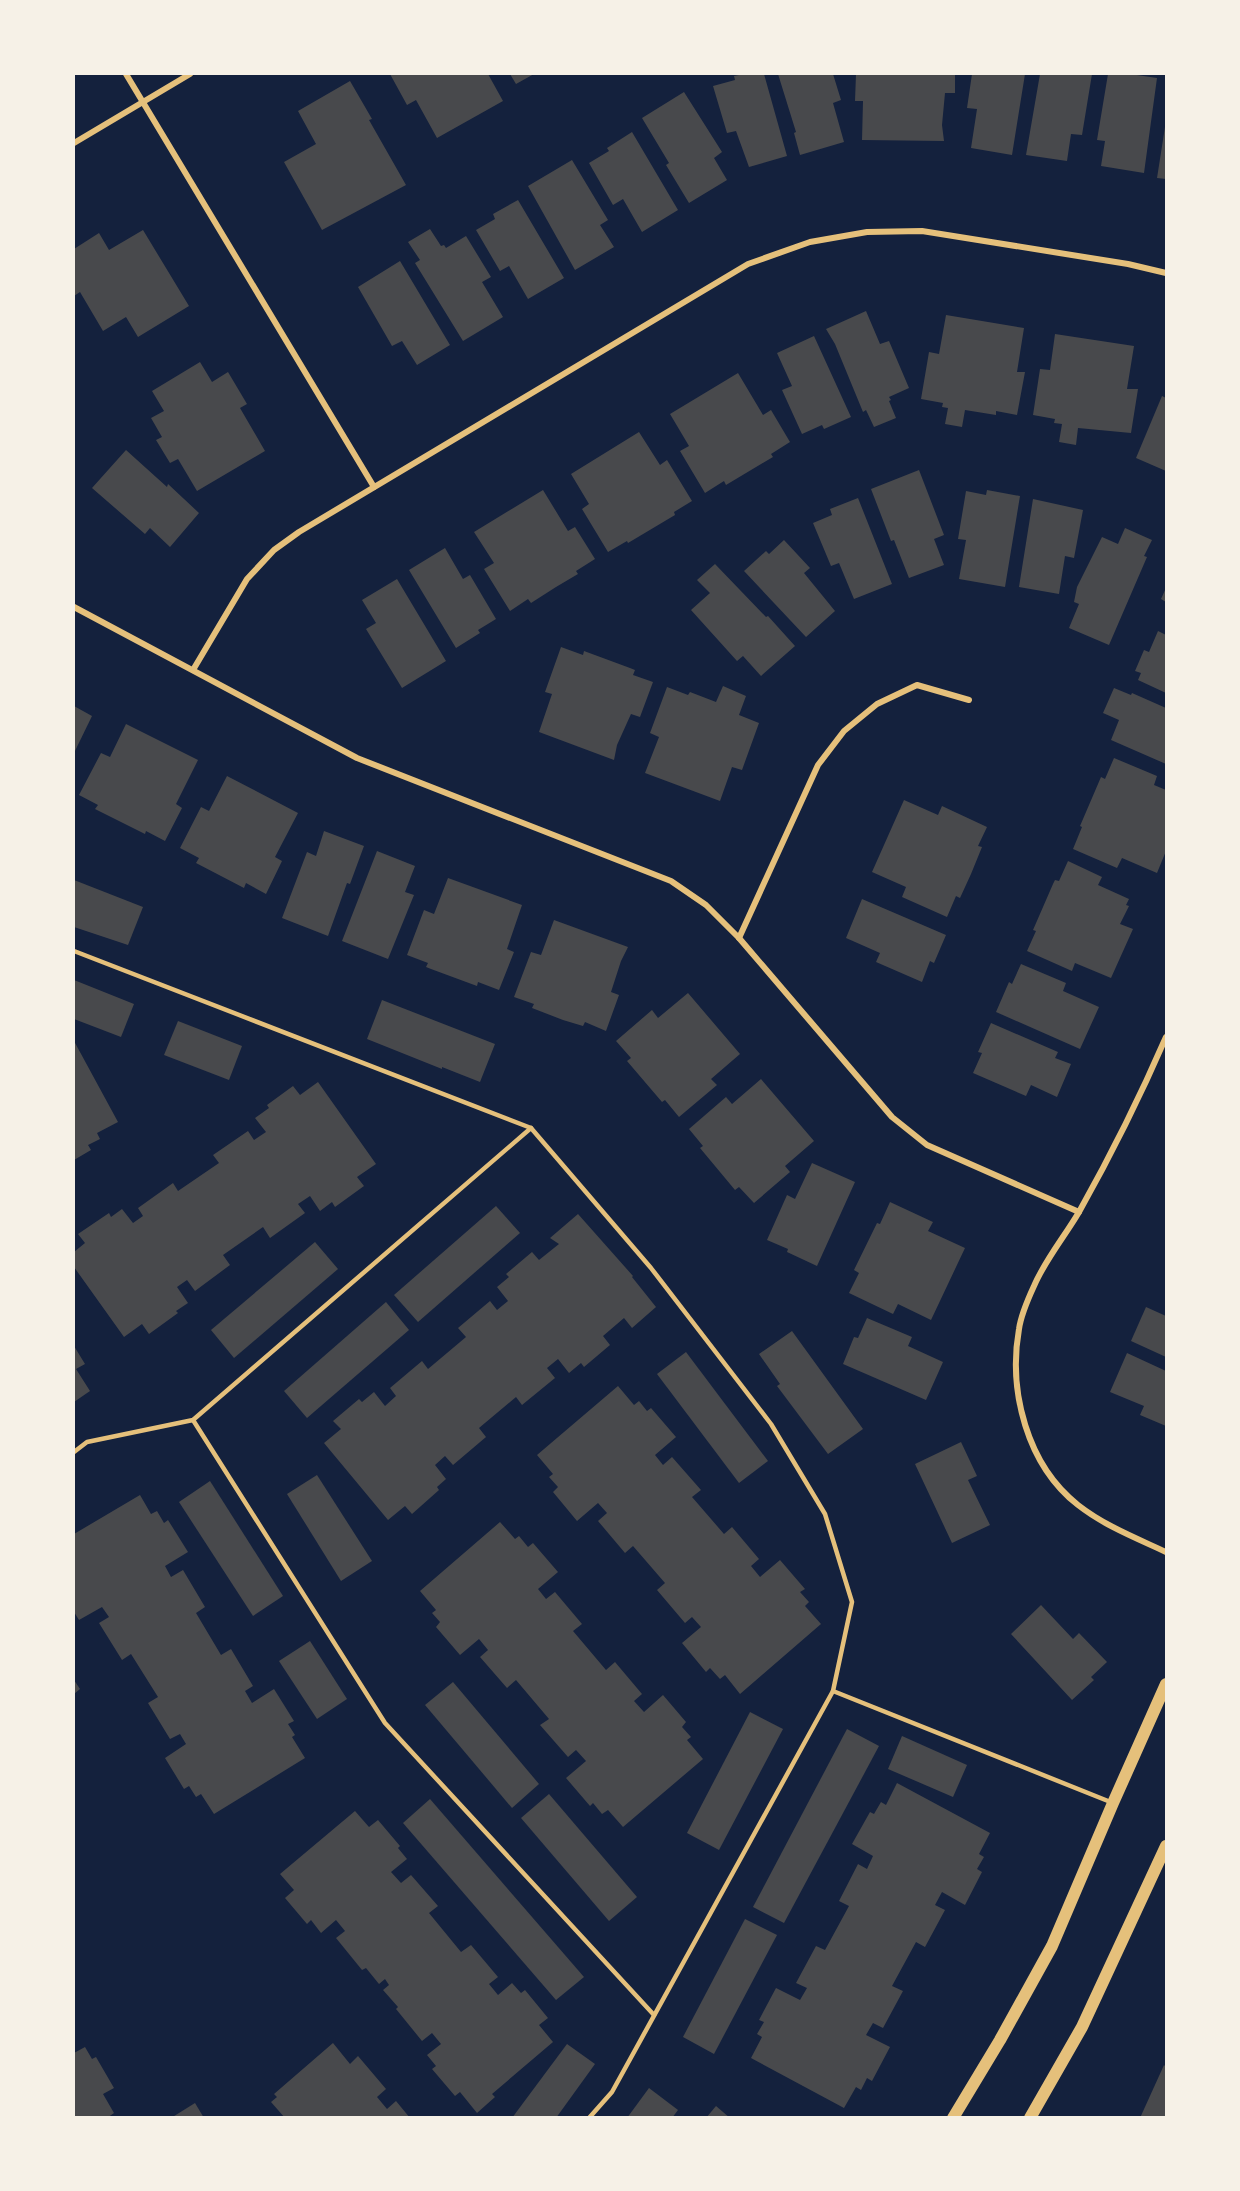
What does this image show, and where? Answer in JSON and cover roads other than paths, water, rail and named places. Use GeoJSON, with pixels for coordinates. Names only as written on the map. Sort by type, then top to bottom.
{"type":"FeatureCollection","features":[{"type":"Feature","properties":{"kind":"main road"},"geometry":{"type":"LineString","coordinates":[[953,2118],[1000,2040],[1052,1946],[1167,1684]]}},
{"type":"Feature","properties":{"kind":"main road"},"geometry":{"type":"LineString","coordinates":[[1030,2118],[1082,2027],[1167,1846]]}},
{"type":"Feature","properties":{"kind":"street"},"geometry":{"type":"LineString","coordinates":[[126,74],[374,487]]}},
{"type":"Feature","properties":{"kind":"street"},"geometry":{"type":"LineString","coordinates":[[74,143],[190,74]]}},
{"type":"Feature","properties":{"kind":"street"},"geometry":{"type":"LineString","coordinates":[[193,670],[247,579],[274,550],[299,532],[748,264],[810,242],[867,232],[922,231],[1128,264],[1167,273]]}},
{"type":"Feature","properties":{"kind":"street"},"geometry":{"type":"LineString","coordinates":[[74,607],[357,758],[671,881],[706,904],[739,938],[892,1117],[927,1145],[1078,1212]]}},
{"type":"Feature","properties":{"kind":"street"},"geometry":{"type":"LineString","coordinates":[[739,938],[818,765],[844,731],[877,704],[917,685],[969,700]]}},
{"type":"Feature","properties":{"kind":"street"},"geometry":{"type":"LineString","coordinates":[[1167,1037],[1138,1102],[1078,1212],[1035,1284],[1019,1327],[1015,1371],[1021,1414],[1034,1449],[1052,1478],[1076,1504],[1107,1525],[1167,1552]]}},
{"type":"Feature","properties":{"kind":"lane"},"geometry":{"type":"LineString","coordinates":[[74,951],[531,1128],[651,1268],[771,1424],[825,1514],[852,1602],[833,1691],[612,2092],[589,2118]]}},
{"type":"Feature","properties":{"kind":"lane"},"geometry":{"type":"LineString","coordinates":[[74,1452],[87,1442],[193,1420],[531,1128]]}},
{"type":"Feature","properties":{"kind":"lane"},"geometry":{"type":"LineString","coordinates":[[193,1420],[385,1722],[654,2015]]}},
{"type":"Feature","properties":{"kind":"lane"},"geometry":{"type":"LineString","coordinates":[[833,1691],[1113,1803]]}}]}
